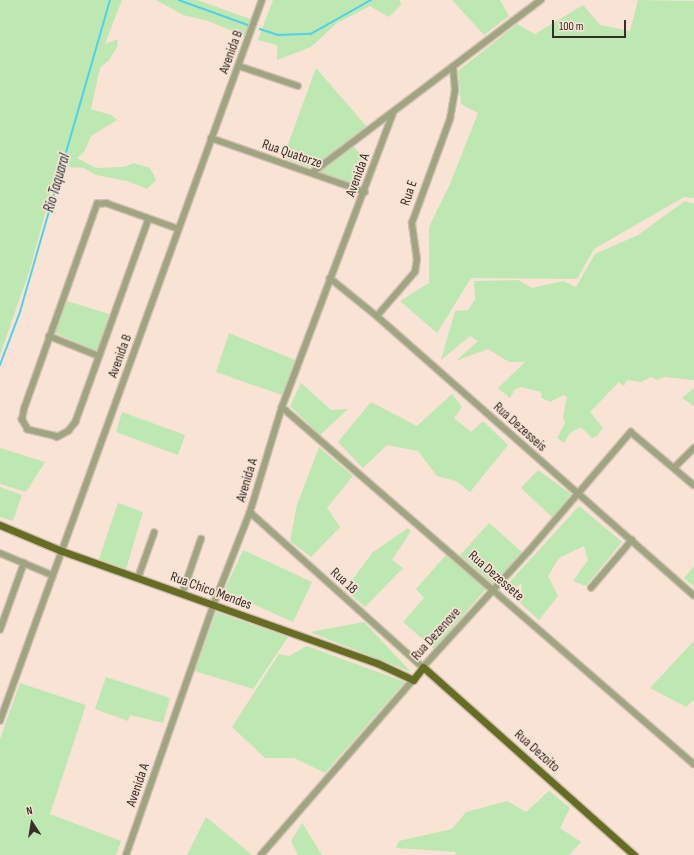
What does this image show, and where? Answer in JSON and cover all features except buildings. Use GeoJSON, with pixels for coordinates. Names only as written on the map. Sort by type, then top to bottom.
{"type":"FeatureCollection","features":[{"type":"Feature","properties":{"kind":"main road","name":"Rua Chico Mendes"},"geometry":{"type":"LineString","coordinates":[[0,525],[62,551],[377,663],[413,680]]}},
{"type":"Feature","properties":{"kind":"main road","name":"Rua Dezenove"},"geometry":{"type":"LineString","coordinates":[[413,680],[423,668]]}},
{"type":"Feature","properties":{"kind":"main road","name":"Rua Dezoito"},"geometry":{"type":"LineString","coordinates":[[423,668],[630,854]]}},
{"type":"Feature","properties":{"kind":"street","name":"Avenida B"},"geometry":{"type":"LineString","coordinates":[[0,721],[262,0]]}},
{"type":"Feature","properties":{"kind":"street","name":"Avenida A"},"geometry":{"type":"LineString","coordinates":[[312,174],[542,0]]}},
{"type":"Feature","properties":{"kind":"street"},"geometry":{"type":"LineString","coordinates":[[239,66],[298,86]]}},
{"type":"Feature","properties":{"kind":"street","name":"Rua E"},"geometry":{"type":"LineString","coordinates":[[377,316],[415,272],[417,260],[412,223],[450,120],[455,90],[453,67]]}},
{"type":"Feature","properties":{"kind":"street","name":"Avenida A"},"geometry":{"type":"LineString","coordinates":[[126,855],[214,606],[250,512],[282,407],[330,278],[365,192],[393,114]]}},
{"type":"Feature","properties":{"kind":"street","name":"Rua Quatorze"},"geometry":{"type":"LineString","coordinates":[[211,138],[365,192]]}},
{"type":"Feature","properties":{"kind":"street"},"geometry":{"type":"LineString","coordinates":[[149,219],[76,422],[69,431],[58,437],[28,430],[23,425],[22,415],[97,204],[106,203],[179,229]]}},
{"type":"Feature","properties":{"kind":"street","name":"Rua Dezesseis"},"geometry":{"type":"LineString","coordinates":[[330,278],[377,316],[694,595]]}},
{"type":"Feature","properties":{"kind":"street"},"geometry":{"type":"LineString","coordinates":[[49,336],[99,356]]}},
{"type":"Feature","properties":{"kind":"street","name":"Rua Dezessete"},"geometry":{"type":"LineString","coordinates":[[282,407],[494,589],[694,764]]}},
{"type":"Feature","properties":{"kind":"street","name":"Rua Dezenove"},"geometry":{"type":"LineString","coordinates":[[423,668],[578,494],[631,432],[674,468]]}},
{"type":"Feature","properties":{"kind":"street"},"geometry":{"type":"LineString","coordinates":[[694,448],[674,468],[694,485]]}},
{"type":"Feature","properties":{"kind":"street","name":"Rua 18"},"geometry":{"type":"LineString","coordinates":[[250,512],[423,668]]}},
{"type":"Feature","properties":{"kind":"street"},"geometry":{"type":"LineString","coordinates":[[138,578],[154,533]]}},
{"type":"Feature","properties":{"kind":"street"},"geometry":{"type":"LineString","coordinates":[[182,594],[201,539]]}},
{"type":"Feature","properties":{"kind":"street"},"geometry":{"type":"LineString","coordinates":[[591,588],[632,540]]}},
{"type":"Feature","properties":{"kind":"street"},"geometry":{"type":"LineString","coordinates":[[0,553],[52,575]]}},
{"type":"Feature","properties":{"kind":"street"},"geometry":{"type":"LineString","coordinates":[[0,630],[24,563]]}},
{"type":"Feature","properties":{"kind":"street","name":"Rua Dezenove"},"geometry":{"type":"LineString","coordinates":[[261,855],[413,680]]}},
{"type":"Feature","properties":{"kind":"street"},"geometry":{"type":"LineString","coordinates":[[0,699],[7,701]]}},
{"type":"Feature","properties":{"kind":"green space"},"geometry":{"type":"Polygon","coordinates":[[[0,0],[122,0],[105,44],[118,39],[117,47],[109,60],[100,68],[91,109],[111,115],[117,120],[91,136],[84,152],[77,158],[96,168],[123,167],[134,163],[150,168],[156,180],[147,189],[127,181],[96,175],[84,168],[65,167],[56,174],[30,269],[0,355],[0,0]]]}},
{"type":"Feature","properties":{"kind":"green space"},"geometry":{"type":"Polygon","coordinates":[[[156,0],[197,0],[253,20],[244,36],[208,21],[183,15],[156,0]]]}},
{"type":"Feature","properties":{"kind":"green space"},"geometry":{"type":"Polygon","coordinates":[[[273,0],[400,0],[401,5],[389,17],[370,6],[337,23],[311,47],[277,60],[277,45],[258,40],[273,0]]]}},
{"type":"Feature","properties":{"kind":"green space"},"geometry":{"type":"Polygon","coordinates":[[[452,0],[500,0],[509,16],[484,35],[452,0]]]}},
{"type":"Feature","properties":{"kind":"green space"},"geometry":{"type":"Polygon","coordinates":[[[638,0],[694,1],[694,198],[684,197],[594,249],[577,279],[471,278],[437,333],[400,301],[429,283],[429,227],[450,184],[478,113],[461,104],[458,71],[517,24],[535,34],[583,5],[600,25],[630,31],[638,0]]]}},
{"type":"Feature","properties":{"kind":"green space"},"geometry":{"type":"Polygon","coordinates":[[[316,68],[367,127],[311,168],[283,158],[316,68]]]}},
{"type":"Feature","properties":{"kind":"green space"},"geometry":{"type":"Polygon","coordinates":[[[353,146],[367,161],[359,187],[317,173],[353,146]]]}},
{"type":"Feature","properties":{"kind":"green space"},"geometry":{"type":"Polygon","coordinates":[[[685,201],[694,204],[694,380],[664,377],[657,380],[651,377],[641,382],[627,380],[624,386],[619,382],[590,412],[603,428],[597,436],[592,438],[581,427],[570,433],[564,443],[557,438],[565,423],[563,417],[567,397],[563,395],[550,402],[542,398],[541,392],[522,387],[515,389],[510,398],[498,388],[525,362],[509,362],[488,349],[456,361],[478,341],[470,336],[441,360],[455,311],[468,310],[475,299],[474,281],[518,280],[532,288],[563,281],[576,287],[595,254],[638,235],[685,201]]]}},
{"type":"Feature","properties":{"kind":"green space"},"geometry":{"type":"Polygon","coordinates":[[[67,301],[109,314],[97,351],[55,333],[67,301]]]}},
{"type":"Feature","properties":{"kind":"green space"},"geometry":{"type":"Polygon","coordinates":[[[229,333],[295,360],[282,395],[216,372],[229,333]]]}},
{"type":"Feature","properties":{"kind":"green space"},"geometry":{"type":"Polygon","coordinates":[[[301,383],[331,410],[348,409],[320,435],[290,406],[301,383]]]}},
{"type":"Feature","properties":{"kind":"green space"},"geometry":{"type":"Polygon","coordinates":[[[694,388],[694,406],[682,398],[694,388]]]}},
{"type":"Feature","properties":{"kind":"green space"},"geometry":{"type":"Polygon","coordinates":[[[452,394],[462,407],[454,418],[471,432],[483,421],[508,445],[470,492],[456,481],[437,476],[418,451],[387,445],[363,468],[338,442],[371,402],[417,426],[452,394]]]}},
{"type":"Feature","properties":{"kind":"green space"},"geometry":{"type":"Polygon","coordinates":[[[122,412],[185,435],[178,455],[116,432],[122,412]]]}},
{"type":"Feature","properties":{"kind":"green space"},"geometry":{"type":"Polygon","coordinates":[[[319,447],[353,476],[327,508],[340,527],[311,557],[290,541],[297,505],[319,447]]]}},
{"type":"Feature","properties":{"kind":"green space"},"geometry":{"type":"Polygon","coordinates":[[[0,448],[45,462],[26,492],[0,484],[0,448]]]}},
{"type":"Feature","properties":{"kind":"green space"},"geometry":{"type":"Polygon","coordinates":[[[538,470],[571,494],[553,518],[521,488],[538,470]]]}},
{"type":"Feature","properties":{"kind":"green space"},"geometry":{"type":"Polygon","coordinates":[[[0,487],[22,495],[13,521],[0,517],[0,487]]]}},
{"type":"Feature","properties":{"kind":"green space"},"geometry":{"type":"Polygon","coordinates":[[[118,503],[143,512],[126,569],[99,559],[118,503]]]}},
{"type":"Feature","properties":{"kind":"green space"},"geometry":{"type":"Polygon","coordinates":[[[579,506],[622,542],[586,586],[573,581],[588,560],[584,546],[559,558],[548,576],[558,596],[539,620],[520,603],[522,583],[510,593],[504,588],[579,506]]]}},
{"type":"Feature","properties":{"kind":"green space"},"geometry":{"type":"Polygon","coordinates":[[[489,523],[523,553],[494,585],[460,555],[489,523]]]}},
{"type":"Feature","properties":{"kind":"green space"},"geometry":{"type":"Polygon","coordinates":[[[408,528],[411,531],[392,560],[403,568],[365,607],[345,590],[372,553],[408,528]]]}},
{"type":"Feature","properties":{"kind":"green space"},"geometry":{"type":"Polygon","coordinates":[[[243,550],[312,582],[293,622],[224,591],[243,550]]]}},
{"type":"Feature","properties":{"kind":"green space"},"geometry":{"type":"Polygon","coordinates":[[[446,555],[486,589],[434,649],[403,622],[424,598],[416,589],[446,555]]]}},
{"type":"Feature","properties":{"kind":"green space"},"geometry":{"type":"Polygon","coordinates":[[[694,566],[694,587],[684,578],[694,566]]]}},
{"type":"Feature","properties":{"kind":"green space"},"geometry":{"type":"Polygon","coordinates":[[[216,612],[288,637],[253,689],[195,671],[216,612]]]}},
{"type":"Feature","properties":{"kind":"green space"},"geometry":{"type":"Polygon","coordinates":[[[364,622],[411,672],[310,632],[364,622]]]}},
{"type":"Feature","properties":{"kind":"green space"},"geometry":{"type":"Polygon","coordinates":[[[694,641],[694,700],[686,707],[650,688],[694,641]]]}},
{"type":"Feature","properties":{"kind":"green space"},"geometry":{"type":"Polygon","coordinates":[[[307,646],[405,682],[325,773],[294,758],[265,758],[232,727],[279,654],[289,656],[307,646]]]}},
{"type":"Feature","properties":{"kind":"green space"},"geometry":{"type":"Polygon","coordinates":[[[106,677],[170,698],[163,723],[130,715],[128,721],[95,709],[106,677]]]}},
{"type":"Feature","properties":{"kind":"green space"},"geometry":{"type":"Polygon","coordinates":[[[20,683],[86,705],[50,814],[121,841],[116,855],[0,855],[0,739],[20,683]]]}},
{"type":"Feature","properties":{"kind":"green space"},"geometry":{"type":"Polygon","coordinates":[[[549,791],[570,808],[560,828],[581,842],[569,855],[455,855],[456,852],[396,848],[399,841],[452,829],[466,812],[507,801],[526,812],[549,791]]]}},
{"type":"Feature","properties":{"kind":"green space"},"geometry":{"type":"Polygon","coordinates":[[[206,817],[252,855],[187,855],[206,817]]]}},
{"type":"Feature","properties":{"kind":"green space"},"geometry":{"type":"Polygon","coordinates":[[[302,823],[322,855],[298,855],[291,841],[302,823]]]}},
{"type":"Feature","properties":{"kind":"waterway","name":"Rio Taquaral"},"geometry":{"type":"LineString","coordinates":[[0,365],[20,312],[110,0]]}},
{"type":"Feature","properties":{"kind":"waterway"},"geometry":{"type":"LineString","coordinates":[[179,0],[248,25]]}},
{"type":"Feature","properties":{"kind":"waterway"},"geometry":{"type":"LineString","coordinates":[[260,29],[278,35],[311,34],[371,0]]}}]}
